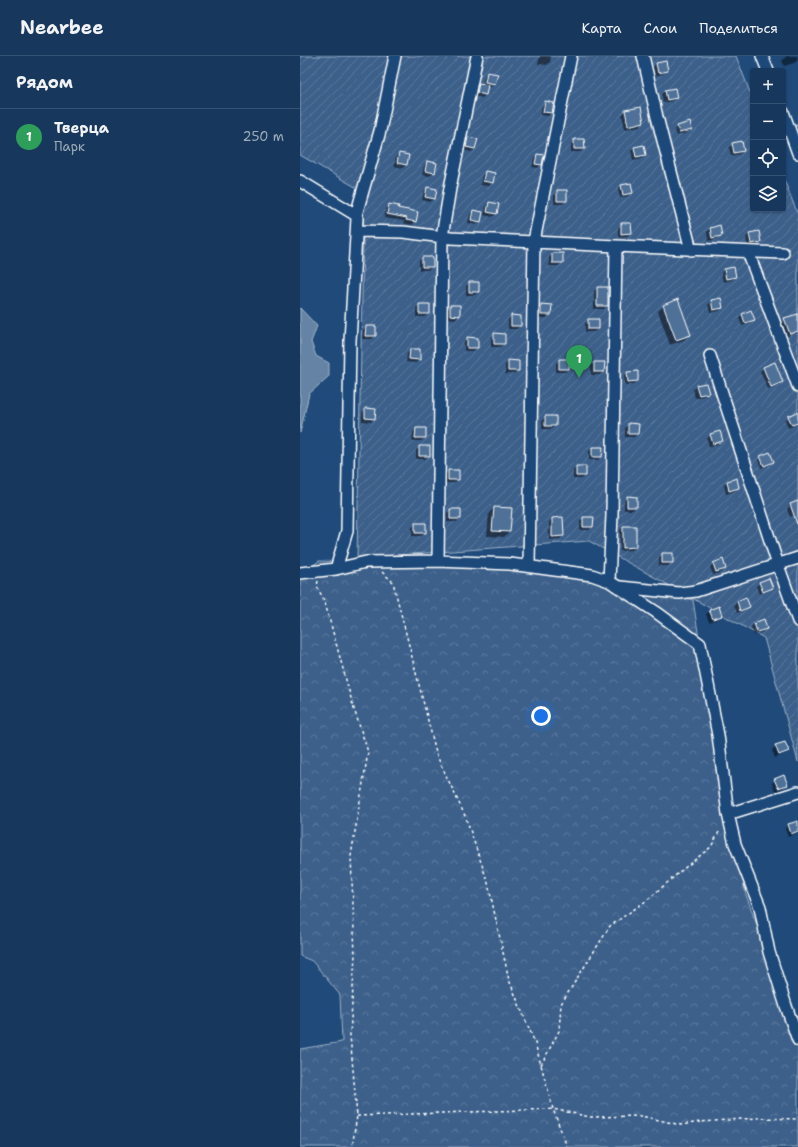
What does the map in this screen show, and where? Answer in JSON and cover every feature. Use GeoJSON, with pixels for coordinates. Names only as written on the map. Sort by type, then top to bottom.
{"type":"FeatureCollection","features":[{"type":"Feature","properties":{"kind":"street"},"geometry":{"type":"LineString","coordinates":[[336,569],[347,531],[350,341],[357,231],[356,215],[380,131],[395,56]]}},
{"type":"Feature","properties":{"kind":"street"},"geometry":{"type":"LineString","coordinates":[[438,561],[442,237],[450,188],[477,56]]}},
{"type":"Feature","properties":{"kind":"street"},"geometry":{"type":"LineString","coordinates":[[529,566],[534,241],[571,56]]}},
{"type":"Feature","properties":{"kind":"street"},"geometry":{"type":"LineString","coordinates":[[643,56],[691,250]]}},
{"type":"Feature","properties":{"kind":"street"},"geometry":{"type":"LineString","coordinates":[[762,56],[767,68]]}},
{"type":"Feature","properties":{"kind":"street"},"geometry":{"type":"LineString","coordinates":[[786,120],[798,153]]}},
{"type":"Feature","properties":{"kind":"street"},"geometry":{"type":"LineString","coordinates":[[300,181],[356,215]]}},
{"type":"Feature","properties":{"kind":"street"},"geometry":{"type":"LineString","coordinates":[[357,231],[403,232],[442,237],[691,250],[783,253]]}},
{"type":"Feature","properties":{"kind":"street"},"geometry":{"type":"LineString","coordinates":[[613,584],[612,515],[616,246]]}},
{"type":"Feature","properties":{"kind":"street"},"geometry":{"type":"LineString","coordinates":[[748,252],[798,386]]}},
{"type":"Feature","properties":{"kind":"street"},"geometry":{"type":"LineString","coordinates":[[710,356],[778,565],[798,621]]}},
{"type":"Feature","properties":{"kind":"street"},"geometry":{"type":"LineString","coordinates":[[613,584],[679,593],[690,592],[798,558]]}},
{"type":"Feature","properties":{"kind":"street"},"geometry":{"type":"LineString","coordinates":[[300,573],[336,569],[366,562],[438,561],[529,566],[592,575],[613,584],[669,621],[700,644],[718,735],[728,814],[735,844],[760,907],[769,952],[798,1040]]}},
{"type":"Feature","properties":{"kind":"street"},"geometry":{"type":"LineString","coordinates":[[728,814],[798,792]]}},
{"type":"Feature","properties":{"kind":"path"},"geometry":{"type":"LineString","coordinates":[[371,562],[393,582],[437,756],[466,818],[488,883],[509,980],[535,1043],[553,1109],[568,1147]]}},
{"type":"Feature","properties":{"kind":"path"},"geometry":{"type":"LineString","coordinates":[[319,571],[317,586],[326,603],[354,709],[368,752],[351,856],[355,955],[350,1035],[357,1116],[352,1147]]}},
{"type":"Feature","properties":{"kind":"path"},"geometry":{"type":"LineString","coordinates":[[542,1065],[559,1032],[561,1004],[610,926],[646,901],[711,847],[728,814]]}},
{"type":"Feature","properties":{"kind":"path"},"geometry":{"type":"LineString","coordinates":[[357,1116],[553,1109],[590,1117],[641,1116],[681,1125],[700,1122],[757,1118],[798,1119]]}},
{"type":"Feature","properties":{"kind":"green space"},"geometry":{"type":"Polygon","coordinates":[[[300,56],[736,56],[750,92],[750,212],[786,212],[786,185],[798,215],[798,762],[764,638],[589,541],[357,558],[364,192],[300,155],[300,56]]]}},
{"type":"Feature","properties":{"kind":"green space"},"geometry":{"type":"Polygon","coordinates":[[[319,561],[583,570],[693,600],[718,760],[746,895],[798,1038],[798,1147],[300,1147],[300,1049],[342,1042],[340,995],[312,961],[300,956],[300,579],[301,573],[319,561]]]}},
{"type":"Feature","properties":{"kind":"shaded area"},"geometry":{"type":"Polygon","coordinates":[[[300,308],[317,326],[311,342],[316,356],[329,363],[329,376],[309,394],[300,433],[300,308]]]}},
{"type":"Feature","properties":{"kind":"building"},"geometry":{"type":"Polygon","coordinates":[[[666,61],[668,71],[658,73],[656,63],[666,61]]]}},
{"type":"Feature","properties":{"kind":"building"},"geometry":{"type":"Polygon","coordinates":[[[487,72],[498,74],[495,84],[485,82],[487,72]]]}},
{"type":"Feature","properties":{"kind":"building"},"geometry":{"type":"Polygon","coordinates":[[[479,83],[488,85],[486,95],[477,93],[479,83]]]}},
{"type":"Feature","properties":{"kind":"building"},"geometry":{"type":"Polygon","coordinates":[[[675,88],[677,98],[667,100],[665,90],[675,88]]]}},
{"type":"Feature","properties":{"kind":"building"},"geometry":{"type":"Polygon","coordinates":[[[545,101],[554,103],[552,113],[543,112],[545,101]]]}},
{"type":"Feature","properties":{"kind":"building"},"geometry":{"type":"Polygon","coordinates":[[[641,107],[644,122],[628,126],[625,110],[641,107]]]}},
{"type":"Feature","properties":{"kind":"building"},"geometry":{"type":"Polygon","coordinates":[[[690,122],[692,130],[679,133],[677,126],[690,122]]]}},
{"type":"Feature","properties":{"kind":"building"},"geometry":{"type":"Polygon","coordinates":[[[468,137],[478,139],[475,149],[466,147],[468,137]]]}},
{"type":"Feature","properties":{"kind":"building"},"geometry":{"type":"Polygon","coordinates":[[[574,139],[584,139],[585,149],[574,149],[574,139]]]}},
{"type":"Feature","properties":{"kind":"building"},"geometry":{"type":"Polygon","coordinates":[[[742,141],[744,151],[734,153],[732,143],[742,141]]]}},
{"type":"Feature","properties":{"kind":"building"},"geometry":{"type":"Polygon","coordinates":[[[644,145],[646,155],[636,157],[634,147],[644,145]]]}},
{"type":"Feature","properties":{"kind":"building"},"geometry":{"type":"Polygon","coordinates":[[[399,153],[409,155],[407,165],[397,163],[399,153]]]}},
{"type":"Feature","properties":{"kind":"building"},"geometry":{"type":"Polygon","coordinates":[[[537,154],[544,155],[542,165],[535,164],[537,154]]]}},
{"type":"Feature","properties":{"kind":"building"},"geometry":{"type":"Polygon","coordinates":[[[427,161],[437,163],[435,173],[425,171],[427,161]]]}},
{"type":"Feature","properties":{"kind":"building"},"geometry":{"type":"Polygon","coordinates":[[[485,171],[495,173],[493,183],[483,181],[485,171]]]}},
{"type":"Feature","properties":{"kind":"building"},"geometry":{"type":"Polygon","coordinates":[[[631,183],[633,193],[623,195],[621,185],[631,183]]]}},
{"type":"Feature","properties":{"kind":"building"},"geometry":{"type":"Polygon","coordinates":[[[427,187],[437,189],[435,199],[425,197],[427,187]]]}},
{"type":"Feature","properties":{"kind":"building"},"geometry":{"type":"Polygon","coordinates":[[[557,190],[567,190],[567,201],[557,201],[557,190]]]}},
{"type":"Feature","properties":{"kind":"building"},"geometry":{"type":"Polygon","coordinates":[[[489,202],[499,204],[497,214],[487,212],[489,202]]]}},
{"type":"Feature","properties":{"kind":"building"},"geometry":{"type":"Polygon","coordinates":[[[389,204],[399,206],[398,208],[418,212],[416,222],[406,220],[407,218],[387,214],[389,204]]]}},
{"type":"Feature","properties":{"kind":"building"},"geometry":{"type":"Polygon","coordinates":[[[473,210],[483,212],[481,222],[471,220],[473,210]]]}},
{"type":"Feature","properties":{"kind":"building"},"geometry":{"type":"Polygon","coordinates":[[[621,223],[631,223],[632,233],[621,234],[621,223]]]}},
{"type":"Feature","properties":{"kind":"building"},"geometry":{"type":"Polygon","coordinates":[[[720,225],[722,236],[712,238],[710,228],[720,225]]]}},
{"type":"Feature","properties":{"kind":"building"},"geometry":{"type":"Polygon","coordinates":[[[759,231],[761,242],[751,244],[749,233],[759,231]]]}},
{"type":"Feature","properties":{"kind":"building"},"geometry":{"type":"Polygon","coordinates":[[[552,253],[563,253],[563,263],[552,263],[552,253]]]}},
{"type":"Feature","properties":{"kind":"building"},"geometry":{"type":"Polygon","coordinates":[[[422,257],[433,257],[433,267],[422,267],[422,257]]]}},
{"type":"Feature","properties":{"kind":"building"},"geometry":{"type":"Polygon","coordinates":[[[734,267],[736,277],[726,279],[724,269],[734,267]]]}},
{"type":"Feature","properties":{"kind":"building"},"geometry":{"type":"Polygon","coordinates":[[[469,282],[479,282],[479,292],[469,292],[469,282]]]}},
{"type":"Feature","properties":{"kind":"building"},"geometry":{"type":"Polygon","coordinates":[[[597,287],[608,287],[608,306],[597,306],[597,287]]]}},
{"type":"Feature","properties":{"kind":"building"},"geometry":{"type":"Polygon","coordinates":[[[721,298],[723,308],[713,310],[711,300],[721,298]]]}},
{"type":"Feature","properties":{"kind":"building"},"geometry":{"type":"Polygon","coordinates":[[[678,299],[691,335],[676,340],[663,305],[678,299]]]}},
{"type":"Feature","properties":{"kind":"building"},"geometry":{"type":"Polygon","coordinates":[[[419,304],[430,304],[430,314],[419,314],[419,304]]]}},
{"type":"Feature","properties":{"kind":"building"},"geometry":{"type":"Polygon","coordinates":[[[541,304],[552,305],[551,315],[541,315],[541,304]]]}},
{"type":"Feature","properties":{"kind":"building"},"geometry":{"type":"Polygon","coordinates":[[[450,305],[460,305],[460,316],[450,315],[450,305]]]}},
{"type":"Feature","properties":{"kind":"building"},"geometry":{"type":"Polygon","coordinates":[[[751,310],[755,320],[745,323],[742,314],[751,310]]]}},
{"type":"Feature","properties":{"kind":"building"},"geometry":{"type":"Polygon","coordinates":[[[798,314],[798,331],[790,334],[784,318],[798,314]]]}},
{"type":"Feature","properties":{"kind":"building"},"geometry":{"type":"Polygon","coordinates":[[[511,315],[521,316],[521,326],[511,326],[511,315]]]}},
{"type":"Feature","properties":{"kind":"building"},"geometry":{"type":"Polygon","coordinates":[[[588,319],[599,319],[599,329],[588,329],[588,319]]]}},
{"type":"Feature","properties":{"kind":"building"},"geometry":{"type":"Polygon","coordinates":[[[366,326],[376,326],[376,336],[365,336],[366,326]]]}},
{"type":"Feature","properties":{"kind":"building"},"geometry":{"type":"Polygon","coordinates":[[[494,333],[505,334],[505,344],[494,344],[494,333]]]}},
{"type":"Feature","properties":{"kind":"building"},"geometry":{"type":"Polygon","coordinates":[[[467,337],[478,338],[478,348],[467,348],[467,337]]]}},
{"type":"Feature","properties":{"kind":"building"},"geometry":{"type":"Polygon","coordinates":[[[410,349],[420,349],[420,360],[409,359],[410,349]]]}},
{"type":"Feature","properties":{"kind":"building"},"geometry":{"type":"Polygon","coordinates":[[[559,359],[570,359],[569,369],[559,369],[559,359]]]}},
{"type":"Feature","properties":{"kind":"building"},"geometry":{"type":"Polygon","coordinates":[[[508,360],[519,361],[519,371],[508,371],[508,360]]]}},
{"type":"Feature","properties":{"kind":"building"},"geometry":{"type":"Polygon","coordinates":[[[594,362],[605,362],[604,372],[594,372],[594,362]]]}},
{"type":"Feature","properties":{"kind":"building"},"geometry":{"type":"Polygon","coordinates":[[[775,362],[783,382],[771,387],[763,367],[775,362]]]}},
{"type":"Feature","properties":{"kind":"building"},"geometry":{"type":"Polygon","coordinates":[[[638,371],[638,381],[628,382],[627,372],[638,371]]]}},
{"type":"Feature","properties":{"kind":"building"},"geometry":{"type":"Polygon","coordinates":[[[706,383],[709,393],[699,395],[696,385],[706,383]]]}},
{"type":"Feature","properties":{"kind":"building"},"geometry":{"type":"Polygon","coordinates":[[[365,408],[376,409],[375,419],[365,418],[365,408]]]}},
{"type":"Feature","properties":{"kind":"building"},"geometry":{"type":"Polygon","coordinates":[[[798,412],[798,423],[792,425],[788,416],[798,412]]]}},
{"type":"Feature","properties":{"kind":"building"},"geometry":{"type":"Polygon","coordinates":[[[545,416],[556,416],[556,426],[545,426],[545,416]]]}},
{"type":"Feature","properties":{"kind":"building"},"geometry":{"type":"Polygon","coordinates":[[[628,423],[639,424],[638,434],[628,434],[628,423]]]}},
{"type":"Feature","properties":{"kind":"building"},"geometry":{"type":"Polygon","coordinates":[[[416,428],[426,428],[426,438],[415,438],[416,428]]]}},
{"type":"Feature","properties":{"kind":"building"},"geometry":{"type":"Polygon","coordinates":[[[720,431],[723,441],[713,444],[710,434],[720,431]]]}},
{"type":"Feature","properties":{"kind":"building"},"geometry":{"type":"Polygon","coordinates":[[[419,446],[430,446],[430,456],[419,456],[419,446]]]}},
{"type":"Feature","properties":{"kind":"building"},"geometry":{"type":"Polygon","coordinates":[[[592,447],[603,447],[602,457],[592,457],[592,447]]]}},
{"type":"Feature","properties":{"kind":"building"},"geometry":{"type":"Polygon","coordinates":[[[770,452],[774,462],[764,466],[760,456],[770,452]]]}},
{"type":"Feature","properties":{"kind":"building"},"geometry":{"type":"Polygon","coordinates":[[[576,466],[586,466],[586,476],[576,476],[576,466]]]}},
{"type":"Feature","properties":{"kind":"building"},"geometry":{"type":"Polygon","coordinates":[[[448,470],[459,470],[459,480],[448,480],[448,470]]]}},
{"type":"Feature","properties":{"kind":"building"},"geometry":{"type":"Polygon","coordinates":[[[737,478],[739,488],[729,491],[727,481],[737,478]]]}},
{"type":"Feature","properties":{"kind":"building"},"geometry":{"type":"Polygon","coordinates":[[[627,496],[637,497],[637,507],[627,507],[627,496]]]}},
{"type":"Feature","properties":{"kind":"building"},"geometry":{"type":"Polygon","coordinates":[[[798,501],[798,524],[797,524],[790,504],[798,501]]]}},
{"type":"Feature","properties":{"kind":"building"},"geometry":{"type":"Polygon","coordinates":[[[494,507],[512,508],[510,532],[492,531],[494,507]]]}},
{"type":"Feature","properties":{"kind":"building"},"geometry":{"type":"Polygon","coordinates":[[[450,509],[461,509],[461,519],[450,519],[450,509]]]}},
{"type":"Feature","properties":{"kind":"building"},"geometry":{"type":"Polygon","coordinates":[[[563,517],[564,536],[552,537],[552,518],[563,517]]]}},
{"type":"Feature","properties":{"kind":"building"},"geometry":{"type":"Polygon","coordinates":[[[583,517],[594,517],[593,527],[583,527],[583,517]]]}},
{"type":"Feature","properties":{"kind":"building"},"geometry":{"type":"Polygon","coordinates":[[[415,523],[426,523],[426,533],[415,533],[415,523]]]}},
{"type":"Feature","properties":{"kind":"building"},"geometry":{"type":"Polygon","coordinates":[[[623,526],[636,526],[636,547],[623,548],[623,526]]]}},
{"type":"Feature","properties":{"kind":"building"},"geometry":{"type":"Polygon","coordinates":[[[662,553],[673,553],[673,563],[662,563],[662,553]]]}},
{"type":"Feature","properties":{"kind":"building"},"geometry":{"type":"Polygon","coordinates":[[[723,559],[726,569],[716,572],[713,563],[723,559]]]}},
{"type":"Feature","properties":{"kind":"building"},"geometry":{"type":"Polygon","coordinates":[[[769,578],[773,588],[763,592],[759,582],[769,578]]]}},
{"type":"Feature","properties":{"kind":"building"},"geometry":{"type":"Polygon","coordinates":[[[746,597],[750,607],[740,611],[737,601],[746,597]]]}},
{"type":"Feature","properties":{"kind":"building"},"geometry":{"type":"Polygon","coordinates":[[[719,606],[722,616],[713,619],[709,610],[719,606]]]}},
{"type":"Feature","properties":{"kind":"building"},"geometry":{"type":"Polygon","coordinates":[[[764,619],[767,629],[757,632],[754,623],[764,619]]]}},
{"type":"Feature","properties":{"kind":"building"},"geometry":{"type":"Polygon","coordinates":[[[785,742],[789,751],[779,755],[775,745],[785,742]]]}},
{"type":"Feature","properties":{"kind":"building"},"geometry":{"type":"Polygon","coordinates":[[[784,775],[788,785],[778,788],[774,779],[784,775]]]}},
{"type":"Feature","properties":{"kind":"building"},"geometry":{"type":"Polygon","coordinates":[[[798,821],[798,831],[791,834],[788,824],[798,821]]]}},
{"type":"Feature","properties":{"kind":"place","name":"Тверца"},"geometry":{"type":"Point","coordinates":[579,378]}}]}
